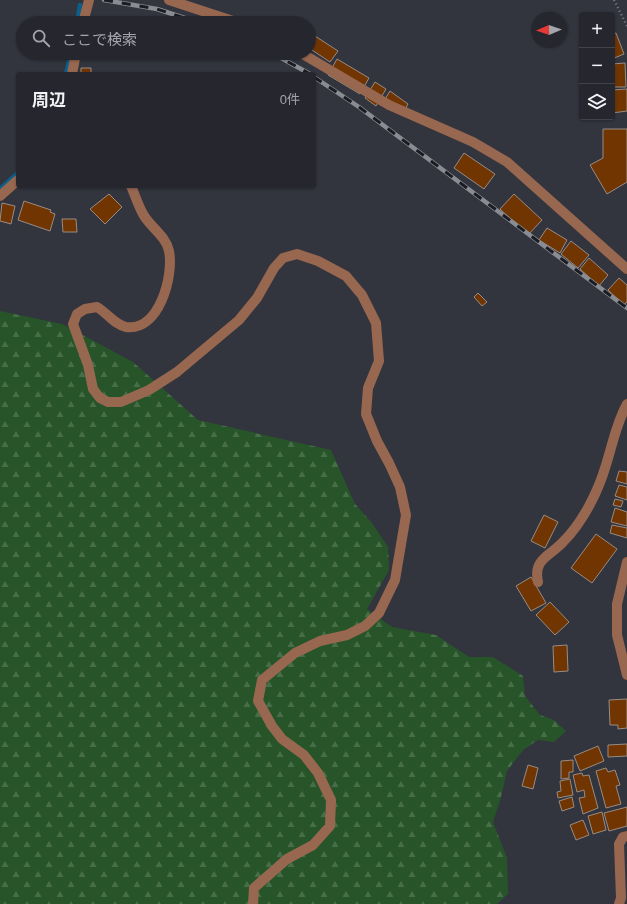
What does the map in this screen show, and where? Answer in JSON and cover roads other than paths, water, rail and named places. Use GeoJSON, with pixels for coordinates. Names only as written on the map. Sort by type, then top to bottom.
{"type":"FeatureCollection","features":[{"type":"Feature","properties":{"kind":"street"},"geometry":{"type":"LineString","coordinates":[[85,16],[88,0]]}},
{"type":"Feature","properties":{"kind":"street"},"geometry":{"type":"LineString","coordinates":[[169,0],[218,16]]}},
{"type":"Feature","properties":{"kind":"street"},"geometry":{"type":"LineString","coordinates":[[72,72],[75,60]]}},
{"type":"Feature","properties":{"kind":"street"},"geometry":{"type":"LineString","coordinates":[[313,60],[389,105],[474,142],[507,162],[627,269]]}},
{"type":"Feature","properties":{"kind":"street"},"geometry":{"type":"LineString","coordinates":[[0,196],[16,182]]}},
{"type":"Feature","properties":{"kind":"street"},"geometry":{"type":"LineString","coordinates":[[132,188],[143,214],[152,228],[163,238],[169,251],[169,271],[162,302],[154,315],[138,327],[127,327],[117,324],[108,314],[96,307],[85,309],[77,314],[73,324],[88,365],[93,388],[100,398],[108,402],[120,402],[149,390],[177,372],[239,320],[257,298],[274,268],[283,258],[297,254],[318,261],[346,276],[362,295],[376,323],[379,361],[368,388],[366,414],[376,441],[390,463],[400,487],[406,515],[395,580],[378,613],[364,626],[347,634],[320,641],[295,653],[262,680],[258,701],[272,726],[282,739],[304,755],[318,773],[332,800],[330,826],[313,845],[287,859],[254,888],[253,904]]}},
{"type":"Feature","properties":{"kind":"street"},"geometry":{"type":"LineString","coordinates":[[538,582],[536,571],[540,561],[551,554],[577,526],[592,497],[606,467],[618,421],[627,404]]}},
{"type":"Feature","properties":{"kind":"street"},"geometry":{"type":"LineString","coordinates":[[627,562],[617,604],[617,635],[627,675]]}},
{"type":"Feature","properties":{"kind":"street"},"geometry":{"type":"LineString","coordinates":[[619,904],[621,898],[619,844],[623,837],[627,836]]}},
{"type":"Feature","properties":{"kind":"waterway"},"geometry":{"type":"LineString","coordinates":[[78,16],[80,5]]}},
{"type":"Feature","properties":{"kind":"waterway"},"geometry":{"type":"LineString","coordinates":[[66,72],[69,60]]}},
{"type":"Feature","properties":{"kind":"waterway"},"geometry":{"type":"LineString","coordinates":[[0,189],[16,175]]}},
{"type":"Feature","properties":{"kind":"railway"},"geometry":{"type":"LineString","coordinates":[[104,0],[157,9],[178,16]]}},
{"type":"Feature","properties":{"kind":"railway"},"geometry":{"type":"LineString","coordinates":[[285,60],[306,72]]}},
{"type":"Feature","properties":{"kind":"railway"},"geometry":{"type":"LineString","coordinates":[[316,78],[359,107],[627,308]]}}]}
